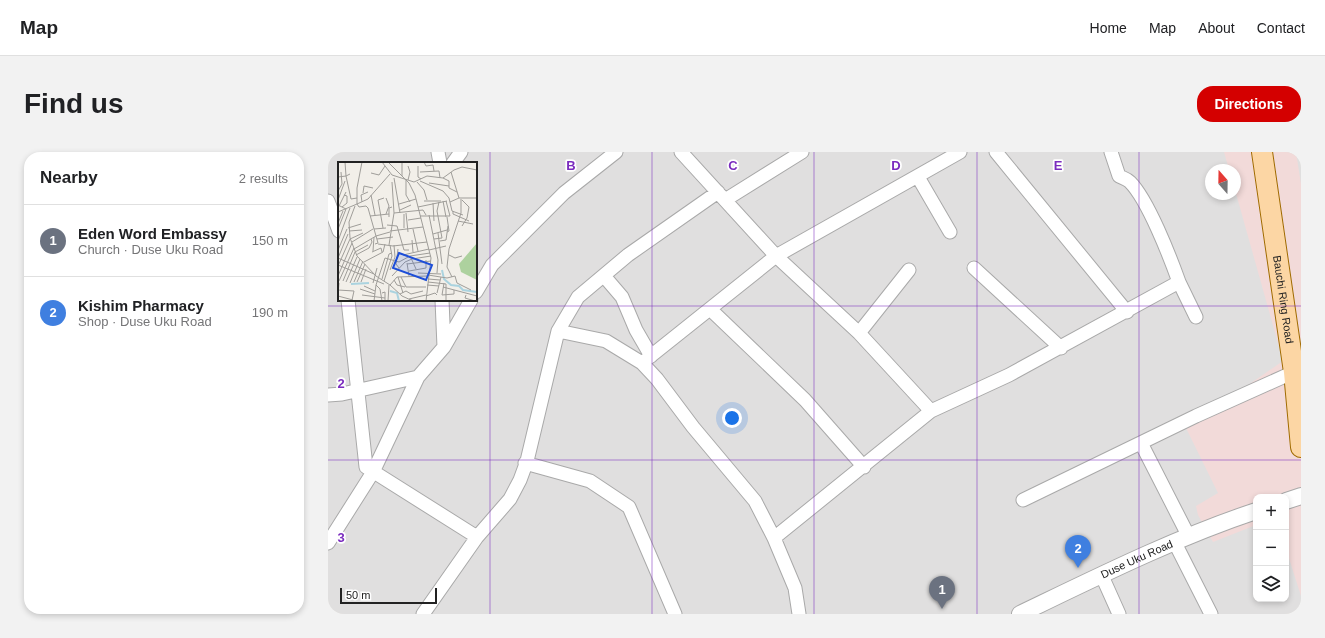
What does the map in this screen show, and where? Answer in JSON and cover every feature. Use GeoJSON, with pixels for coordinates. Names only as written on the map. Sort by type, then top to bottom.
{"type":"FeatureCollection","features":[{"type":"Feature","properties":{"kind":"main road","name":"Bauchi Ring Road"},"geometry":{"type":"LineString","coordinates":[[1262,152],[1297,372],[1301,445]]}},
{"type":"Feature","properties":{"kind":"street"},"geometry":{"type":"LineString","coordinates":[[438,152],[440,162]]}},
{"type":"Feature","properties":{"kind":"street"},"geometry":{"type":"LineString","coordinates":[[454,162],[461,152]]}},
{"type":"Feature","properties":{"kind":"street"},"geometry":{"type":"LineString","coordinates":[[477,290],[492,265],[564,193],[616,152]]}},
{"type":"Feature","properties":{"kind":"street"},"geometry":{"type":"LineString","coordinates":[[681,152],[776,256],[859,333],[931,411]]}},
{"type":"Feature","properties":{"kind":"street"},"geometry":{"type":"LineString","coordinates":[[423,614],[477,537],[510,499],[520,480],[558,331],[578,297],[628,255],[721,196],[802,152]]}},
{"type":"Feature","properties":{"kind":"street"},"geometry":{"type":"LineString","coordinates":[[646,360],[776,256],[960,152]]}},
{"type":"Feature","properties":{"kind":"street"},"geometry":{"type":"LineString","coordinates":[[996,152],[1127,312]]}},
{"type":"Feature","properties":{"kind":"street"},"geometry":{"type":"LineString","coordinates":[[1111,152],[1119,176],[1129,181],[1143,199],[1196,317]]}},
{"type":"Feature","properties":{"kind":"street"},"geometry":{"type":"LineString","coordinates":[[918,177],[950,232]]}},
{"type":"Feature","properties":{"kind":"street"},"geometry":{"type":"LineString","coordinates":[[328,201],[338,228]]}},
{"type":"Feature","properties":{"kind":"street"},"geometry":{"type":"LineString","coordinates":[[974,268],[1061,348]]}},
{"type":"Feature","properties":{"kind":"street"},"geometry":{"type":"LineString","coordinates":[[859,333],[909,270]]}},
{"type":"Feature","properties":{"kind":"street"},"geometry":{"type":"LineString","coordinates":[[604,276],[622,297],[636,330],[646,360],[755,501],[774,538],[795,588],[799,614]]}},
{"type":"Feature","properties":{"kind":"street"},"geometry":{"type":"LineString","coordinates":[[774,538],[864,467],[931,411],[1010,375],[1127,312],[1179,282]]}},
{"type":"Feature","properties":{"kind":"street"},"geometry":{"type":"LineString","coordinates":[[348,301],[366,467],[477,537]]}},
{"type":"Feature","properties":{"kind":"street"},"geometry":{"type":"LineString","coordinates":[[442,301],[444,347]]}},
{"type":"Feature","properties":{"kind":"street"},"geometry":{"type":"LineString","coordinates":[[328,543],[373,472],[418,377],[444,347],[471,301]]}},
{"type":"Feature","properties":{"kind":"street"},"geometry":{"type":"LineString","coordinates":[[710,308],[806,400],[864,467]]}},
{"type":"Feature","properties":{"kind":"street"},"geometry":{"type":"LineString","coordinates":[[558,331],[606,341],[646,360]]}},
{"type":"Feature","properties":{"kind":"street"},"geometry":{"type":"LineString","coordinates":[[1023,500],[1141,443],[1297,372]]}},
{"type":"Feature","properties":{"kind":"street"},"geometry":{"type":"LineString","coordinates":[[328,395],[359,391],[418,377]]}},
{"type":"Feature","properties":{"kind":"street"},"geometry":{"type":"LineString","coordinates":[[1141,443],[1211,614]]}},
{"type":"Feature","properties":{"kind":"street"},"geometry":{"type":"LineString","coordinates":[[525,463],[590,481],[629,507],[675,614]]}},
{"type":"Feature","properties":{"kind":"street"},"geometry":{"type":"LineString","coordinates":[[1289,500],[1301,496]]}},
{"type":"Feature","properties":{"kind":"street","name":"Duse Uku Road"},"geometry":{"type":"LineString","coordinates":[[1020,614],[1216,525],[1253,512]]}},
{"type":"Feature","properties":{"kind":"street"},"geometry":{"type":"LineString","coordinates":[[1102,576],[1119,614]]}},
{"type":"Feature","properties":{"kind":"shaded area"},"geometry":{"type":"Polygon","coordinates":[[[328,152],[1301,152],[1301,614],[328,614],[328,152]]]}},
{"type":"Feature","properties":{"kind":"shaded area"},"geometry":{"type":"Polygon","coordinates":[[[1224,152],[1296,152],[1301,184],[1301,596],[1289,558],[1289,494],[1253,494],[1253,526],[1213,542],[1198,515],[1196,506],[1218,493],[1186,428],[1283,361],[1238,200],[1241,200],[1241,164],[1227,164],[1224,152]]]}},
{"type":"Feature","properties":{"kind":"place","name":"Kishim Pharmacy"},"geometry":{"type":"Point","coordinates":[1078,568]}},
{"type":"Feature","properties":{"kind":"place","name":"Eden Word Embassy"},"geometry":{"type":"Point","coordinates":[942,609]}}]}
